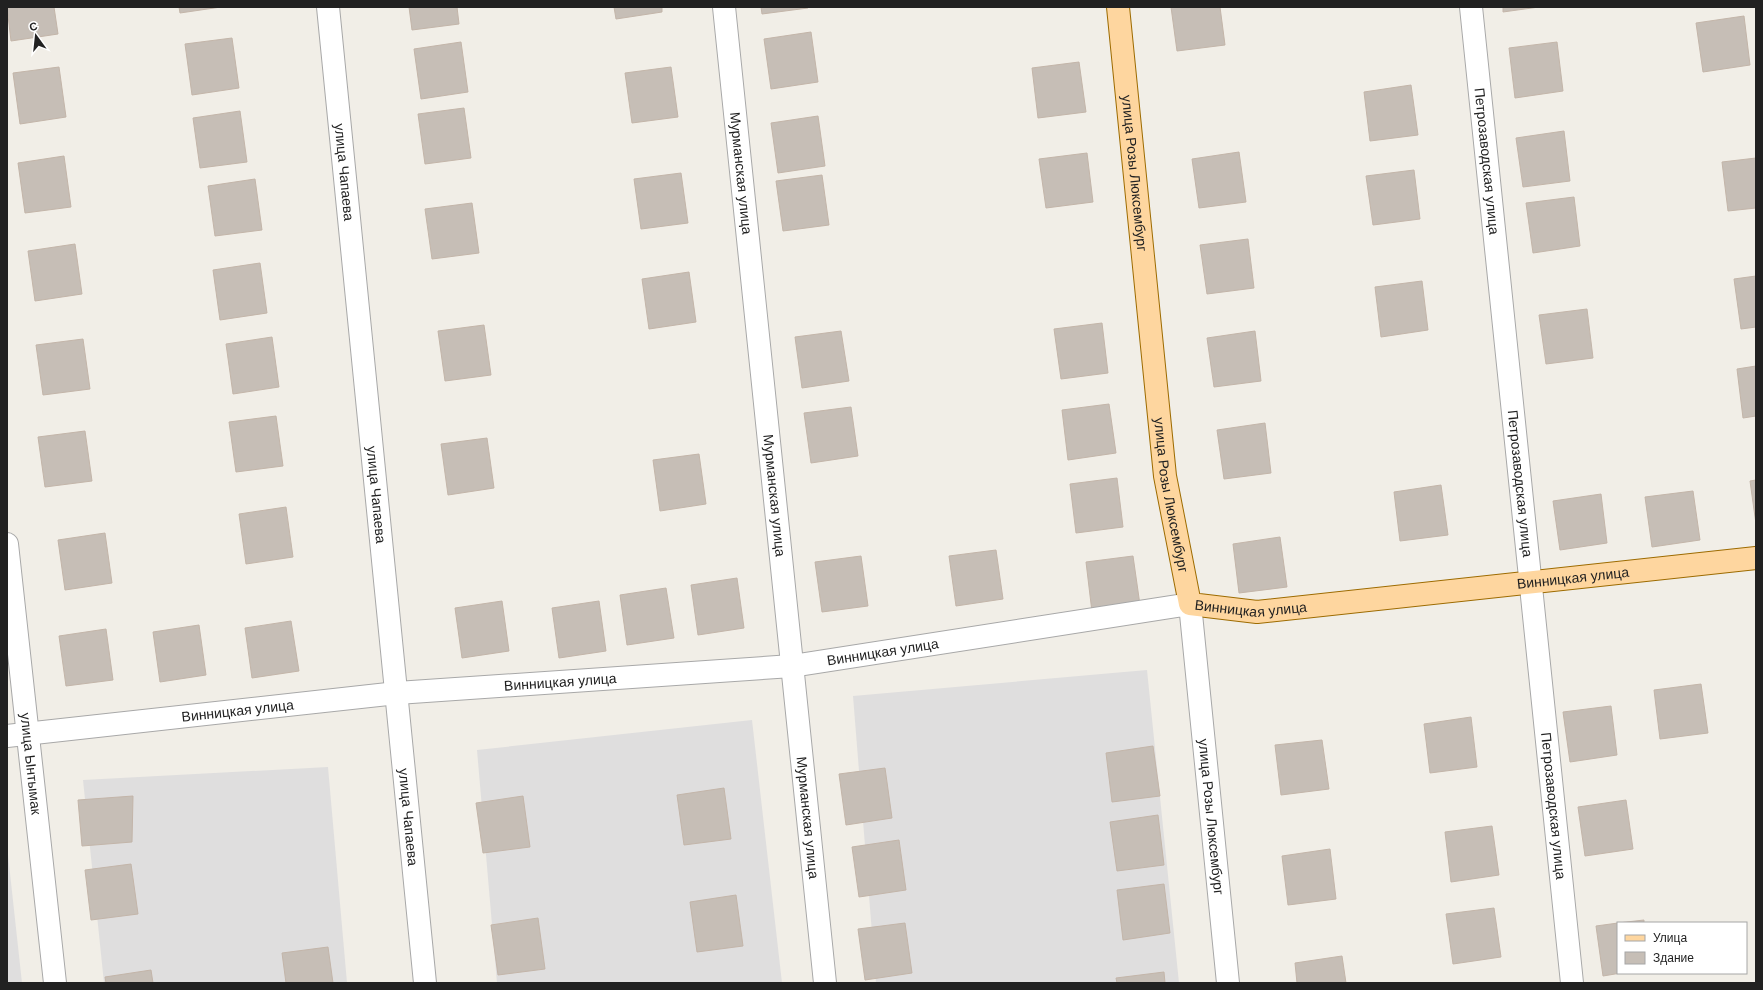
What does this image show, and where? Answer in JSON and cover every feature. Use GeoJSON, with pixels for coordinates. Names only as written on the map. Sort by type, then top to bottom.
{"type":"FeatureCollection","features":[{"type":"Feature","properties":{"kind":"main road","name":"улица Розы Люксембург"},"geometry":{"type":"LineString","coordinates":[[1118,7],[1165,476],[1190,604]]}},
{"type":"Feature","properties":{"kind":"main road","name":"Винницкая улица"},"geometry":{"type":"LineString","coordinates":[[1190,604],[1257,612],[1531,584],[1756,558]]}},
{"type":"Feature","properties":{"kind":"street","name":"улица Чапаева"},"geometry":{"type":"LineString","coordinates":[[328,7],[425,983]]}},
{"type":"Feature","properties":{"kind":"street","name":"Мурманская улица"},"geometry":{"type":"LineString","coordinates":[[724,7],[825,983]]}},
{"type":"Feature","properties":{"kind":"street","name":"Петрозаводская улица"},"geometry":{"type":"LineString","coordinates":[[1471,7],[1572,983]]}},
{"type":"Feature","properties":{"kind":"street","name":"улица Ынтымак"},"geometry":{"type":"LineString","coordinates":[[7,544],[18,735],[55,983]]}},
{"type":"Feature","properties":{"kind":"street","name":"Винницкая улица"},"geometry":{"type":"LineString","coordinates":[[18,735],[396,693],[792,666],[1190,604]]}},
{"type":"Feature","properties":{"kind":"street","name":"улица Розы Люксембург"},"geometry":{"type":"LineString","coordinates":[[1190,604],[1228,983]]}},
{"type":"Feature","properties":{"kind":"shaded area"},"geometry":{"type":"Polygon","coordinates":[[[1147,670],[1179,983],[876,983],[853,696],[1147,670]]]}},
{"type":"Feature","properties":{"kind":"shaded area"},"geometry":{"type":"Polygon","coordinates":[[[752,720],[782,983],[497,983],[477,750],[752,720]]]}},
{"type":"Feature","properties":{"kind":"shaded area"},"geometry":{"type":"Polygon","coordinates":[[[328,767],[347,983],[104,983],[83,780],[328,767]]]}},
{"type":"Feature","properties":{"kind":"shaded area"},"geometry":{"type":"Polygon","coordinates":[[[7,846],[22,983],[7,983],[7,846]]]}},
{"type":"Feature","properties":{"kind":"building"},"geometry":{"type":"Polygon","coordinates":[[[7,7],[54,7],[58,34],[11,41],[7,7]]]}},
{"type":"Feature","properties":{"kind":"building"},"geometry":{"type":"Polygon","coordinates":[[[179,7],[221,7],[180,13],[179,7]]]}},
{"type":"Feature","properties":{"kind":"building"},"geometry":{"type":"Polygon","coordinates":[[[409,7],[457,7],[459,24],[412,30],[409,7]]]}},
{"type":"Feature","properties":{"kind":"building"},"geometry":{"type":"Polygon","coordinates":[[[614,7],[662,7],[662,12],[616,19],[614,7]]]}},
{"type":"Feature","properties":{"kind":"building"},"geometry":{"type":"Polygon","coordinates":[[[761,7],[808,7],[808,8],[762,14],[761,7]]]}},
{"type":"Feature","properties":{"kind":"building"},"geometry":{"type":"Polygon","coordinates":[[[1171,7],[1220,7],[1225,45],[1177,51],[1171,7]]]}},
{"type":"Feature","properties":{"kind":"building"},"geometry":{"type":"Polygon","coordinates":[[[1503,7],[1539,7],[1503,12],[1503,7]]]}},
{"type":"Feature","properties":{"kind":"building"},"geometry":{"type":"Polygon","coordinates":[[[1744,16],[1750,65],[1703,72],[1696,23],[1744,16]]]}},
{"type":"Feature","properties":{"kind":"building"},"geometry":{"type":"Polygon","coordinates":[[[811,32],[818,82],[771,89],[764,39],[811,32]]]}},
{"type":"Feature","properties":{"kind":"building"},"geometry":{"type":"Polygon","coordinates":[[[232,38],[239,88],[192,95],[185,44],[232,38]]]}},
{"type":"Feature","properties":{"kind":"building"},"geometry":{"type":"Polygon","coordinates":[[[461,42],[468,92],[421,99],[414,49],[461,42]]]}},
{"type":"Feature","properties":{"kind":"building"},"geometry":{"type":"Polygon","coordinates":[[[1557,42],[1563,91],[1515,98],[1509,48],[1557,42]]]}},
{"type":"Feature","properties":{"kind":"building"},"geometry":{"type":"Polygon","coordinates":[[[1079,62],[1086,112],[1038,118],[1032,68],[1079,62]]]}},
{"type":"Feature","properties":{"kind":"building"},"geometry":{"type":"Polygon","coordinates":[[[59,67],[66,117],[20,124],[13,73],[59,67]]]}},
{"type":"Feature","properties":{"kind":"building"},"geometry":{"type":"Polygon","coordinates":[[[671,67],[678,117],[632,123],[625,73],[671,67]]]}},
{"type":"Feature","properties":{"kind":"building"},"geometry":{"type":"Polygon","coordinates":[[[1411,85],[1418,135],[1370,141],[1364,92],[1411,85]]]}},
{"type":"Feature","properties":{"kind":"building"},"geometry":{"type":"Polygon","coordinates":[[[464,108],[471,158],[425,164],[418,114],[464,108]]]}},
{"type":"Feature","properties":{"kind":"building"},"geometry":{"type":"Polygon","coordinates":[[[240,111],[247,162],[200,168],[193,118],[240,111]]]}},
{"type":"Feature","properties":{"kind":"building"},"geometry":{"type":"Polygon","coordinates":[[[818,116],[825,166],[778,173],[771,123],[818,116]]]}},
{"type":"Feature","properties":{"kind":"building"},"geometry":{"type":"Polygon","coordinates":[[[1564,131],[1570,181],[1523,187],[1516,138],[1564,131]]]}},
{"type":"Feature","properties":{"kind":"building"},"geometry":{"type":"Polygon","coordinates":[[[1239,152],[1246,202],[1199,208],[1192,159],[1239,152]]]}},
{"type":"Feature","properties":{"kind":"building"},"geometry":{"type":"Polygon","coordinates":[[[1087,153],[1093,202],[1046,208],[1039,159],[1087,153]]]}},
{"type":"Feature","properties":{"kind":"building"},"geometry":{"type":"Polygon","coordinates":[[[64,156],[71,207],[25,213],[18,163],[64,156]]]}},
{"type":"Feature","properties":{"kind":"building"},"geometry":{"type":"Polygon","coordinates":[[[1756,158],[1756,208],[1728,211],[1722,162],[1756,158]]]}},
{"type":"Feature","properties":{"kind":"building"},"geometry":{"type":"Polygon","coordinates":[[[1414,170],[1420,219],[1373,225],[1366,176],[1414,170]]]}},
{"type":"Feature","properties":{"kind":"building"},"geometry":{"type":"Polygon","coordinates":[[[681,173],[688,223],[641,229],[634,179],[681,173]]]}},
{"type":"Feature","properties":{"kind":"building"},"geometry":{"type":"Polygon","coordinates":[[[822,175],[829,225],[783,231],[776,181],[822,175]]]}},
{"type":"Feature","properties":{"kind":"building"},"geometry":{"type":"Polygon","coordinates":[[[255,179],[262,230],[215,236],[208,186],[255,179]]]}},
{"type":"Feature","properties":{"kind":"building"},"geometry":{"type":"Polygon","coordinates":[[[1574,197],[1580,246],[1533,253],[1526,203],[1574,197]]]}},
{"type":"Feature","properties":{"kind":"building"},"geometry":{"type":"Polygon","coordinates":[[[472,203],[479,253],[432,259],[425,209],[472,203]]]}},
{"type":"Feature","properties":{"kind":"building"},"geometry":{"type":"Polygon","coordinates":[[[1248,239],[1254,288],[1207,294],[1200,245],[1248,239]]]}},
{"type":"Feature","properties":{"kind":"building"},"geometry":{"type":"Polygon","coordinates":[[[75,244],[82,294],[35,301],[28,251],[75,244]]]}},
{"type":"Feature","properties":{"kind":"building"},"geometry":{"type":"Polygon","coordinates":[[[260,263],[267,313],[220,320],[213,270],[260,263]]]}},
{"type":"Feature","properties":{"kind":"building"},"geometry":{"type":"Polygon","coordinates":[[[689,272],[696,322],[649,329],[642,279],[689,272]]]}},
{"type":"Feature","properties":{"kind":"building"},"geometry":{"type":"Polygon","coordinates":[[[1756,276],[1756,327],[1741,329],[1734,279],[1756,276]]]}},
{"type":"Feature","properties":{"kind":"building"},"geometry":{"type":"Polygon","coordinates":[[[1422,281],[1428,330],[1381,337],[1375,287],[1422,281]]]}},
{"type":"Feature","properties":{"kind":"building"},"geometry":{"type":"Polygon","coordinates":[[[1587,309],[1593,358],[1546,364],[1539,315],[1587,309]]]}},
{"type":"Feature","properties":{"kind":"building"},"geometry":{"type":"Polygon","coordinates":[[[1102,323],[1108,373],[1061,379],[1054,329],[1102,323]]]}},
{"type":"Feature","properties":{"kind":"building"},"geometry":{"type":"Polygon","coordinates":[[[484,325],[491,375],[445,381],[438,331],[484,325]]]}},
{"type":"Feature","properties":{"kind":"building"},"geometry":{"type":"Polygon","coordinates":[[[841,331],[849,381],[802,388],[795,337],[841,331]]]}},
{"type":"Feature","properties":{"kind":"building"},"geometry":{"type":"Polygon","coordinates":[[[1255,331],[1261,381],[1214,387],[1207,338],[1255,331]]]}},
{"type":"Feature","properties":{"kind":"building"},"geometry":{"type":"Polygon","coordinates":[[[272,337],[279,387],[233,394],[226,344],[272,337]]]}},
{"type":"Feature","properties":{"kind":"building"},"geometry":{"type":"Polygon","coordinates":[[[83,339],[90,389],[43,395],[36,345],[83,339]]]}},
{"type":"Feature","properties":{"kind":"building"},"geometry":{"type":"Polygon","coordinates":[[[1756,366],[1756,416],[1743,418],[1737,369],[1756,366]]]}},
{"type":"Feature","properties":{"kind":"building"},"geometry":{"type":"Polygon","coordinates":[[[1109,404],[1116,453],[1068,460],[1062,410],[1109,404]]]}},
{"type":"Feature","properties":{"kind":"building"},"geometry":{"type":"Polygon","coordinates":[[[851,407],[858,456],[811,463],[804,413],[851,407]]]}},
{"type":"Feature","properties":{"kind":"building"},"geometry":{"type":"Polygon","coordinates":[[[276,416],[283,466],[236,472],[229,422],[276,416]]]}},
{"type":"Feature","properties":{"kind":"building"},"geometry":{"type":"Polygon","coordinates":[[[1265,423],[1271,473],[1224,479],[1217,430],[1265,423]]]}},
{"type":"Feature","properties":{"kind":"building"},"geometry":{"type":"Polygon","coordinates":[[[85,431],[92,481],[45,487],[38,437],[85,431]]]}},
{"type":"Feature","properties":{"kind":"building"},"geometry":{"type":"Polygon","coordinates":[[[487,438],[494,488],[448,495],[441,444],[487,438]]]}},
{"type":"Feature","properties":{"kind":"building"},"geometry":{"type":"Polygon","coordinates":[[[699,454],[706,504],[660,511],[653,460],[699,454]]]}},
{"type":"Feature","properties":{"kind":"building"},"geometry":{"type":"Polygon","coordinates":[[[1117,478],[1123,527],[1076,533],[1070,484],[1117,478]]]}},
{"type":"Feature","properties":{"kind":"building"},"geometry":{"type":"Polygon","coordinates":[[[1756,480],[1756,524],[1750,481],[1756,480]]]}},
{"type":"Feature","properties":{"kind":"building"},"geometry":{"type":"Polygon","coordinates":[[[1441,485],[1448,535],[1400,541],[1394,492],[1441,485]]]}},
{"type":"Feature","properties":{"kind":"building"},"geometry":{"type":"Polygon","coordinates":[[[1693,491],[1700,540],[1652,547],[1645,497],[1693,491]]]}},
{"type":"Feature","properties":{"kind":"building"},"geometry":{"type":"Polygon","coordinates":[[[1601,494],[1607,543],[1560,550],[1553,501],[1601,494]]]}},
{"type":"Feature","properties":{"kind":"building"},"geometry":{"type":"Polygon","coordinates":[[[286,507],[293,557],[246,564],[239,514],[286,507]]]}},
{"type":"Feature","properties":{"kind":"building"},"geometry":{"type":"Polygon","coordinates":[[[105,533],[112,583],[65,590],[58,540],[105,533]]]}},
{"type":"Feature","properties":{"kind":"building"},"geometry":{"type":"Polygon","coordinates":[[[1280,537],[1287,587],[1239,593],[1233,544],[1280,537]]]}},
{"type":"Feature","properties":{"kind":"building"},"geometry":{"type":"Polygon","coordinates":[[[996,550],[1003,599],[956,606],[949,556],[996,550]]]}},
{"type":"Feature","properties":{"kind":"building"},"geometry":{"type":"Polygon","coordinates":[[[861,556],[868,606],[822,612],[815,562],[861,556]]]}},
{"type":"Feature","properties":{"kind":"building"},"geometry":{"type":"Polygon","coordinates":[[[1133,556],[1140,605],[1092,612],[1086,562],[1133,556]]]}},
{"type":"Feature","properties":{"kind":"building"},"geometry":{"type":"Polygon","coordinates":[[[737,578],[744,628],[698,635],[691,585],[737,578]]]}},
{"type":"Feature","properties":{"kind":"building"},"geometry":{"type":"Polygon","coordinates":[[[666,588],[674,638],[627,645],[620,595],[666,588]]]}},
{"type":"Feature","properties":{"kind":"building"},"geometry":{"type":"Polygon","coordinates":[[[502,601],[509,651],[462,658],[455,608],[502,601]]]}},
{"type":"Feature","properties":{"kind":"building"},"geometry":{"type":"Polygon","coordinates":[[[599,601],[606,651],[559,658],[552,608],[599,601]]]}},
{"type":"Feature","properties":{"kind":"building"},"geometry":{"type":"Polygon","coordinates":[[[291,621],[299,671],[252,678],[245,628],[291,621]]]}},
{"type":"Feature","properties":{"kind":"building"},"geometry":{"type":"Polygon","coordinates":[[[199,625],[206,675],[160,682],[153,632],[199,625]]]}},
{"type":"Feature","properties":{"kind":"building"},"geometry":{"type":"Polygon","coordinates":[[[106,629],[113,680],[66,686],[59,636],[106,629]]]}},
{"type":"Feature","properties":{"kind":"building"},"geometry":{"type":"Polygon","coordinates":[[[1701,684],[1708,733],[1660,739],[1654,690],[1701,684]]]}},
{"type":"Feature","properties":{"kind":"building"},"geometry":{"type":"Polygon","coordinates":[[[1611,706],[1617,755],[1570,762],[1563,712],[1611,706]]]}},
{"type":"Feature","properties":{"kind":"building"},"geometry":{"type":"Polygon","coordinates":[[[1471,717],[1477,767],[1430,773],[1424,724],[1471,717]]]}},
{"type":"Feature","properties":{"kind":"building"},"geometry":{"type":"Polygon","coordinates":[[[1322,740],[1329,789],[1281,795],[1275,745],[1322,740]]]}},
{"type":"Feature","properties":{"kind":"building"},"geometry":{"type":"Polygon","coordinates":[[[1153,746],[1160,796],[1112,802],[1106,753],[1153,746]]]}},
{"type":"Feature","properties":{"kind":"building"},"geometry":{"type":"Polygon","coordinates":[[[885,768],[892,818],[846,825],[839,774],[885,768]]]}},
{"type":"Feature","properties":{"kind":"building"},"geometry":{"type":"Polygon","coordinates":[[[724,788],[731,839],[684,845],[677,795],[724,788]]]}},
{"type":"Feature","properties":{"kind":"building"},"geometry":{"type":"Polygon","coordinates":[[[133,796],[132,842],[82,846],[78,800],[133,796]]]}},
{"type":"Feature","properties":{"kind":"building"},"geometry":{"type":"Polygon","coordinates":[[[523,796],[530,847],[483,853],[476,803],[523,796]]]}},
{"type":"Feature","properties":{"kind":"building"},"geometry":{"type":"Polygon","coordinates":[[[1626,800],[1633,849],[1585,856],[1578,807],[1626,800]]]}},
{"type":"Feature","properties":{"kind":"building"},"geometry":{"type":"Polygon","coordinates":[[[1158,815],[1164,865],[1117,871],[1110,822],[1158,815]]]}},
{"type":"Feature","properties":{"kind":"building"},"geometry":{"type":"Polygon","coordinates":[[[1492,826],[1499,875],[1451,882],[1445,832],[1492,826]]]}},
{"type":"Feature","properties":{"kind":"building"},"geometry":{"type":"Polygon","coordinates":[[[899,840],[906,890],[859,897],[852,847],[899,840]]]}},
{"type":"Feature","properties":{"kind":"building"},"geometry":{"type":"Polygon","coordinates":[[[1330,849],[1336,899],[1288,905],[1282,856],[1330,849]]]}},
{"type":"Feature","properties":{"kind":"building"},"geometry":{"type":"Polygon","coordinates":[[[131,864],[138,914],[91,920],[85,870],[131,864]]]}},
{"type":"Feature","properties":{"kind":"building"},"geometry":{"type":"Polygon","coordinates":[[[1164,884],[1170,933],[1123,940],[1117,890],[1164,884]]]}},
{"type":"Feature","properties":{"kind":"building"},"geometry":{"type":"Polygon","coordinates":[[[736,895],[743,946],[697,952],[690,902],[736,895]]]}},
{"type":"Feature","properties":{"kind":"building"},"geometry":{"type":"Polygon","coordinates":[[[1494,908],[1501,957],[1453,964],[1446,914],[1494,908]]]}},
{"type":"Feature","properties":{"kind":"building"},"geometry":{"type":"Polygon","coordinates":[[[538,918],[545,969],[498,975],[491,925],[538,918]]]}},
{"type":"Feature","properties":{"kind":"building"},"geometry":{"type":"Polygon","coordinates":[[[1644,920],[1644,922],[1627,922],[1644,920]]]}},
{"type":"Feature","properties":{"kind":"building"},"geometry":{"type":"Polygon","coordinates":[[[905,923],[912,973],[865,980],[858,929],[905,923]]]}},
{"type":"Feature","properties":{"kind":"building"},"geometry":{"type":"Polygon","coordinates":[[[1617,923],[1617,974],[1603,976],[1596,926],[1617,923]]]}},
{"type":"Feature","properties":{"kind":"building"},"geometry":{"type":"Polygon","coordinates":[[[328,947],[333,983],[286,983],[282,953],[328,947]]]}},
{"type":"Feature","properties":{"kind":"building"},"geometry":{"type":"Polygon","coordinates":[[[1342,956],[1346,983],[1297,983],[1295,963],[1342,956]]]}},
{"type":"Feature","properties":{"kind":"building"},"geometry":{"type":"Polygon","coordinates":[[[151,970],[153,983],[106,983],[105,977],[151,970]]]}},
{"type":"Feature","properties":{"kind":"building"},"geometry":{"type":"Polygon","coordinates":[[[1164,972],[1165,983],[1117,983],[1116,978],[1164,972]]]}}]}
